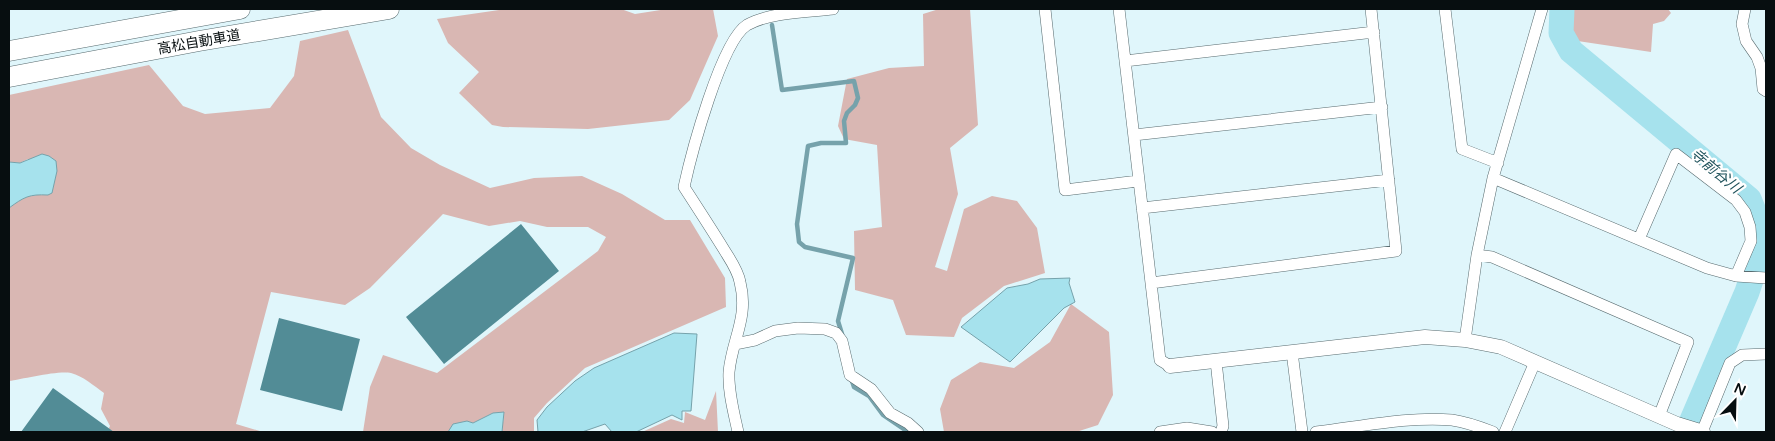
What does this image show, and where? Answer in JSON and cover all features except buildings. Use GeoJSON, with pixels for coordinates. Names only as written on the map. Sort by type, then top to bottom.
{"type":"FeatureCollection","features":[{"type":"Feature","properties":{"kind":"highway","name":"高松自動車道"},"geometry":{"type":"LineString","coordinates":[[9,51],[240,9]]}},
{"type":"Feature","properties":{"kind":"highway","name":"高松自動車道"},"geometry":{"type":"LineString","coordinates":[[9,77],[199,41],[389,9]]}},
{"type":"Feature","properties":{"kind":"street"},"geometry":{"type":"LineString","coordinates":[[738,432],[729,389],[729,372],[743,310],[740,280],[684,187],[694,145],[716,78],[731,45],[745,26],[764,13],[833,9]]}},
{"type":"Feature","properties":{"kind":"street"},"geometry":{"type":"LineString","coordinates":[[1045,9],[1065,190],[1138,181]]}},
{"type":"Feature","properties":{"kind":"street"},"geometry":{"type":"LineString","coordinates":[[1119,9],[1160,360],[1170,366],[1425,337],[1466,340],[1501,347],[1689,429],[1730,363],[1742,355],[1766,354]]}},
{"type":"Feature","properties":{"kind":"street"},"geometry":{"type":"LineString","coordinates":[[1151,283],[1396,251],[1371,9]]}},
{"type":"Feature","properties":{"kind":"street"},"geometry":{"type":"LineString","coordinates":[[1445,9],[1462,149],[1498,163]]}},
{"type":"Feature","properties":{"kind":"street"},"geometry":{"type":"LineString","coordinates":[[1466,340],[1477,255],[1493,178],[1542,9]]}},
{"type":"Feature","properties":{"kind":"street"},"geometry":{"type":"LineString","coordinates":[[1745,9],[1742,24],[1746,40],[1762,68],[1763,89],[1766,91]]}},
{"type":"Feature","properties":{"kind":"street"},"geometry":{"type":"LineString","coordinates":[[1125,61],[1374,32]]}},
{"type":"Feature","properties":{"kind":"street"},"geometry":{"type":"LineString","coordinates":[[1134,135],[1382,107]]}},
{"type":"Feature","properties":{"kind":"street"},"geometry":{"type":"LineString","coordinates":[[1640,239],[1676,154],[1736,200],[1745,212],[1750,227],[1751,240],[1740,276]]}},
{"type":"Feature","properties":{"kind":"street"},"geometry":{"type":"LineString","coordinates":[[1493,178],[1707,268],[1740,276],[1764,279]]}},
{"type":"Feature","properties":{"kind":"street"},"geometry":{"type":"LineString","coordinates":[[1142,208],[1389,180]]}},
{"type":"Feature","properties":{"kind":"street"},"geometry":{"type":"LineString","coordinates":[[1477,255],[1492,257],[1688,342],[1659,416]]}},
{"type":"Feature","properties":{"kind":"street"},"geometry":{"type":"LineString","coordinates":[[735,344],[755,340],[775,331],[798,328],[825,329],[836,333],[842,341],[850,375],[870,389],[890,413],[918,432]]}},
{"type":"Feature","properties":{"kind":"street"},"geometry":{"type":"LineString","coordinates":[[1292,352],[1302,432]]}},
{"type":"Feature","properties":{"kind":"street"},"geometry":{"type":"LineString","coordinates":[[1216,361],[1223,426],[1221,432]]}},
{"type":"Feature","properties":{"kind":"street"},"geometry":{"type":"LineString","coordinates":[[1505,432],[1535,362]]}},
{"type":"Feature","properties":{"kind":"street"},"geometry":{"type":"LineString","coordinates":[[1316,432],[1424,419],[1454,420],[1493,432]]}},
{"type":"Feature","properties":{"kind":"street"},"geometry":{"type":"LineString","coordinates":[[1160,432],[1187,428],[1212,432]]}},
{"type":"Feature","properties":{"kind":"shaded area"},"geometry":{"type":"Polygon","coordinates":[[[506,9],[621,9],[635,14],[667,9],[713,9],[718,36],[690,100],[669,120],[588,129],[503,127],[492,125],[459,93],[479,72],[448,43],[437,19],[506,9]]]}},
{"type":"Feature","properties":{"kind":"shaded area"},"geometry":{"type":"Polygon","coordinates":[[[939,9],[970,9],[978,125],[950,148],[958,194],[935,267],[947,271],[964,209],[992,196],[1017,201],[1037,228],[1045,273],[1004,286],[962,318],[954,337],[906,335],[893,300],[855,290],[854,231],[882,227],[877,145],[844,139],[838,126],[847,79],[889,68],[924,66],[923,14],[939,9]]]}},
{"type":"Feature","properties":{"kind":"shaded area"},"geometry":{"type":"Polygon","coordinates":[[[1568,9],[1668,9],[1671,13],[1664,21],[1653,24],[1651,52],[1571,40],[1566,25],[1568,9]]]}},
{"type":"Feature","properties":{"kind":"shaded area"},"geometry":{"type":"Polygon","coordinates":[[[348,30],[381,117],[411,148],[440,165],[490,188],[534,178],[582,176],[622,194],[665,220],[690,220],[725,278],[726,307],[585,368],[547,403],[534,418],[534,432],[502,432],[504,413],[493,413],[473,423],[454,424],[448,432],[363,432],[370,387],[383,355],[437,373],[598,251],[606,237],[588,227],[547,227],[520,221],[489,226],[443,214],[370,288],[345,305],[271,292],[236,424],[263,432],[107,432],[110,426],[101,409],[104,393],[80,376],[65,372],[9,381],[9,208],[27,197],[48,195],[28,159],[20,163],[9,162],[9,95],[149,65],[183,106],[205,114],[270,108],[294,76],[300,41],[348,30]]]}},
{"type":"Feature","properties":{"kind":"shaded area"},"geometry":{"type":"Polygon","coordinates":[[[1071,304],[1109,332],[1113,395],[1098,425],[1076,432],[944,432],[940,409],[951,380],[980,362],[1014,368],[1050,342],[1071,304]]]}},
{"type":"Feature","properties":{"kind":"shaded area"},"geometry":{"type":"Polygon","coordinates":[[[716,391],[718,432],[642,432],[671,419],[684,423],[685,412],[705,420],[716,391]]]}},
{"type":"Feature","properties":{"kind":"water"},"geometry":{"type":"Polygon","coordinates":[[[42,154],[56,161],[57,171],[52,193],[27,197],[9,208],[9,162],[20,163],[42,154]]]}},
{"type":"Feature","properties":{"kind":"water"},"geometry":{"type":"Polygon","coordinates":[[[1070,278],[1069,283],[1075,302],[1064,308],[1010,362],[961,327],[1007,288],[1028,284],[1040,279],[1070,278]]]}},
{"type":"Feature","properties":{"kind":"water"},"geometry":{"type":"Polygon","coordinates":[[[674,333],[697,334],[691,411],[682,411],[682,420],[672,415],[636,432],[612,432],[605,424],[582,432],[538,432],[537,420],[547,407],[575,381],[594,368],[674,333]]]}},
{"type":"Feature","properties":{"kind":"water"},"geometry":{"type":"Polygon","coordinates":[[[504,412],[502,432],[448,432],[453,424],[467,421],[473,423],[493,413],[504,412]]]}},
{"type":"Feature","properties":{"kind":"waterway","name":"寺前谷川"},"geometry":{"type":"LineString","coordinates":[[1562,9],[1561,33],[1571,51],[1749,199],[1760,226],[1761,250],[1747,292],[1687,432]]}},
{"type":"Feature","properties":{"kind":"waterway"},"geometry":{"type":"LineString","coordinates":[[772,25],[782,90],[854,81],[858,98],[855,105],[847,113],[844,121],[846,143],[821,143],[808,146],[797,224],[799,242],[805,247],[853,258],[838,321],[842,334]]}},
{"type":"Feature","properties":{"kind":"waterway"},"geometry":{"type":"LineString","coordinates":[[852,381],[854,387],[869,396],[883,415],[908,432]]}}]}
